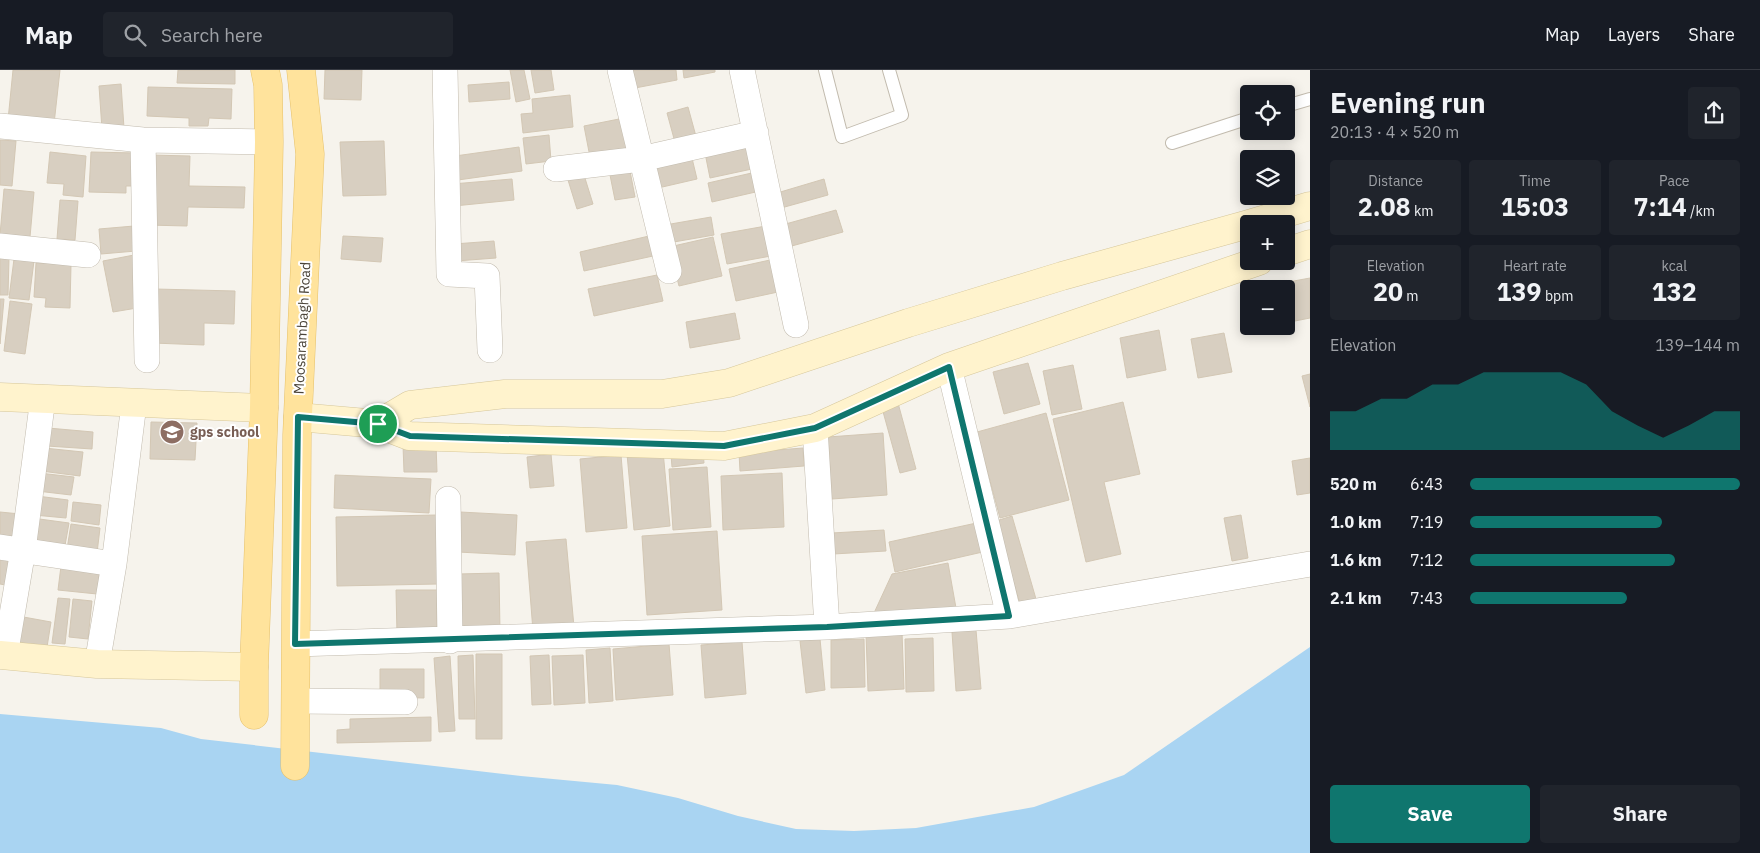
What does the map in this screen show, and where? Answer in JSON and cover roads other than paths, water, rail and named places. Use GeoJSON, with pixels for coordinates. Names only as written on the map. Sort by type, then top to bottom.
{"type":"FeatureCollection","features":[{"type":"Feature","properties":{"kind":"main road"},"geometry":{"type":"LineString","coordinates":[[254,715],[254,667],[264,408],[269,142],[268,85],[265,70]]}},
{"type":"Feature","properties":{"kind":"main road","name":"Moosarambagh Road"},"geometry":{"type":"LineString","coordinates":[[295,766],[298,417],[310,154],[301,70]]}},
{"type":"Feature","properties":{"kind":"street"},"geometry":{"type":"LineString","coordinates":[[444,70],[449,274],[487,276],[490,350]]}},
{"type":"Feature","properties":{"kind":"street"},"geometry":{"type":"LineString","coordinates":[[620,70],[669,271]]}},
{"type":"Feature","properties":{"kind":"street"},"geometry":{"type":"LineString","coordinates":[[742,70],[796,325]]}},
{"type":"Feature","properties":{"kind":"street"},"geometry":{"type":"LineString","coordinates":[[0,126],[143,140],[269,142]]}},
{"type":"Feature","properties":{"kind":"street"},"geometry":{"type":"LineString","coordinates":[[556,169],[641,160],[756,133]]}},
{"type":"Feature","properties":{"kind":"street"},"geometry":{"type":"LineString","coordinates":[[143,140],[147,360]]}},
{"type":"Feature","properties":{"kind":"street"},"geometry":{"type":"LineString","coordinates":[[1280,215],[1310,206]]}},
{"type":"Feature","properties":{"kind":"street"},"geometry":{"type":"LineString","coordinates":[[378,424],[410,406],[486,396],[505,394],[662,394],[729,383],[908,323],[1062,276],[1240,227]]}},
{"type":"Feature","properties":{"kind":"street"},"geometry":{"type":"LineString","coordinates":[[1295,249],[1310,244]]}},
{"type":"Feature","properties":{"kind":"street"},"geometry":{"type":"LineString","coordinates":[[0,246],[88,255]]}},
{"type":"Feature","properties":{"kind":"street"},"geometry":{"type":"LineString","coordinates":[[298,417],[378,424],[410,436],[724,446],[815,428],[949,367],[1240,267]]}},
{"type":"Feature","properties":{"kind":"street"},"geometry":{"type":"LineString","coordinates":[[949,367],[1009,616]]}},
{"type":"Feature","properties":{"kind":"street"},"geometry":{"type":"LineString","coordinates":[[0,397],[264,408]]}},
{"type":"Feature","properties":{"kind":"street"},"geometry":{"type":"LineString","coordinates":[[43,398],[12,548],[3,656],[97,664],[254,667]]}},
{"type":"Feature","properties":{"kind":"street"},"geometry":{"type":"LineString","coordinates":[[97,664],[114,564],[134,404]]}},
{"type":"Feature","properties":{"kind":"street"},"geometry":{"type":"LineString","coordinates":[[815,428],[827,627]]}},
{"type":"Feature","properties":{"kind":"street"},"geometry":{"type":"LineString","coordinates":[[448,499],[450,641]]}},
{"type":"Feature","properties":{"kind":"street"},"geometry":{"type":"LineString","coordinates":[[12,548],[114,564]]}},
{"type":"Feature","properties":{"kind":"street"},"geometry":{"type":"LineString","coordinates":[[295,644],[450,641],[827,627],[1009,616],[1310,564]]}},
{"type":"Feature","properties":{"kind":"street"},"geometry":{"type":"LineString","coordinates":[[296,701],[405,702]]}},
{"type":"Feature","properties":{"kind":"lane"},"geometry":{"type":"LineString","coordinates":[[825,70],[842,137],[902,115],[889,70]]}},
{"type":"Feature","properties":{"kind":"lane"},"geometry":{"type":"LineString","coordinates":[[1295,103],[1310,99]]}},
{"type":"Feature","properties":{"kind":"lane"},"geometry":{"type":"LineString","coordinates":[[1172,143],[1240,121]]}},
{"type":"Feature","properties":{"kind":"water"},"geometry":{"type":"Polygon","coordinates":[[[1310,647],[1310,853],[0,853],[0,714],[161,728],[201,739],[521,776],[617,785],[678,798],[738,816],[796,829],[854,831],[916,828],[1034,807],[1124,775],[1310,647]]]}},
{"type":"Feature","properties":{"kind":"place","name":"gps school"},"geometry":{"type":"Point","coordinates":[172,432]}}]}
